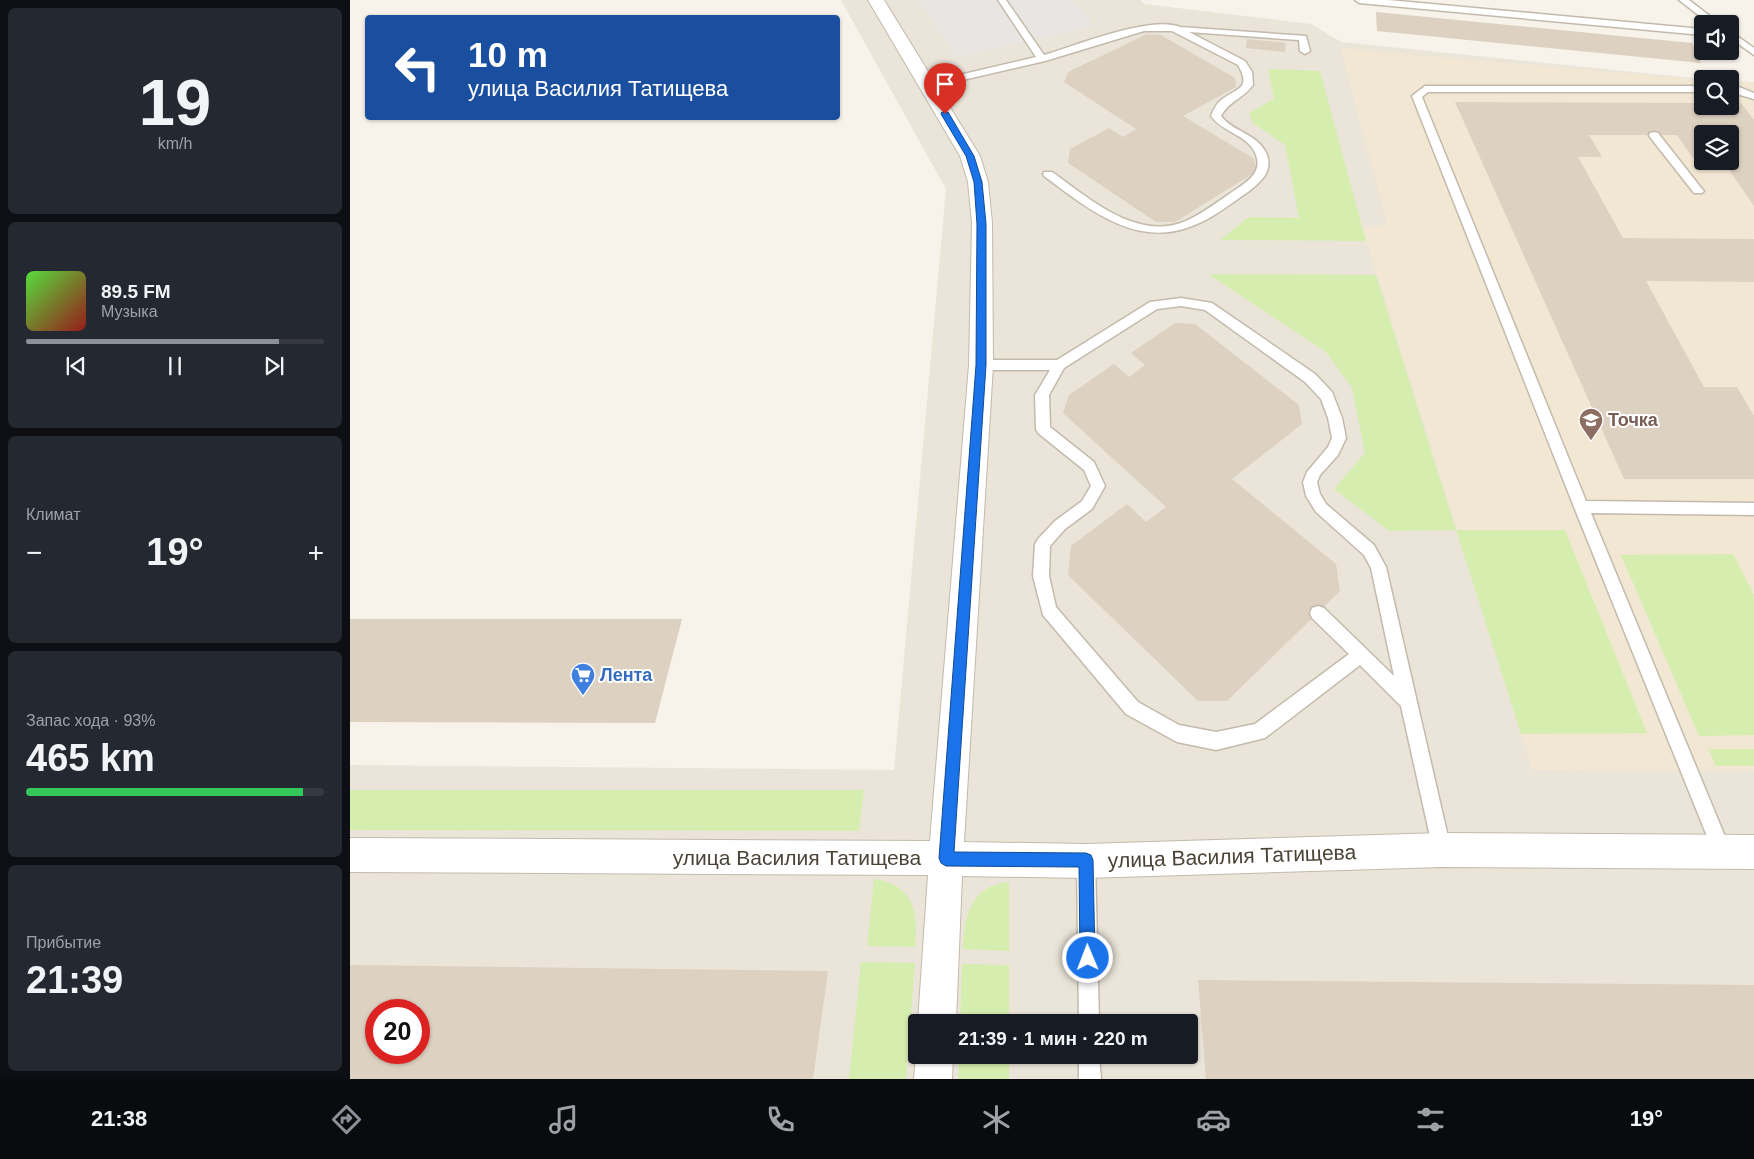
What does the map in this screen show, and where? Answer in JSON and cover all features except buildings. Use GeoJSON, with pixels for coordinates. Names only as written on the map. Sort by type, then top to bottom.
{"type":"FeatureCollection","features":[{"type":"Feature","properties":{"kind":"street"},"geometry":{"type":"LineString","coordinates":[[876,0],[970,156],[978,182],[982,224],[981,365],[936,1014]]}},
{"type":"Feature","properties":{"kind":"street","name":"улица Василия Татищева"},"geometry":{"type":"LineString","coordinates":[[350,855],[1086,860],[1442,850],[1738,851]]}},
{"type":"Feature","properties":{"kind":"street"},"geometry":{"type":"LineString","coordinates":[[933,1079],[934,1064]]}},
{"type":"Feature","properties":{"kind":"lane"},"geometry":{"type":"LineString","coordinates":[[1002,0],[1042,59]]}},
{"type":"Feature","properties":{"kind":"lane"},"geometry":{"type":"LineString","coordinates":[[1359,0],[1694,31]]}},
{"type":"Feature","properties":{"kind":"lane"},"geometry":{"type":"LineString","coordinates":[[1683,0],[1704,15]]}},
{"type":"Feature","properties":{"kind":"lane"},"geometry":{"type":"LineString","coordinates":[[928,86],[1042,59],[1143,28],[1174,28],[1303,38],[1305,51]]}},
{"type":"Feature","properties":{"kind":"lane"},"geometry":{"type":"LineString","coordinates":[[1048,174],[1107,216],[1139,228],[1169,230],[1189,223],[1256,181],[1262,173],[1263,159],[1259,147],[1247,136],[1220,122],[1216,116],[1222,106],[1243,93],[1249,85],[1249,72],[1242,62],[1174,28]]}},
{"type":"Feature","properties":{"kind":"lane"},"geometry":{"type":"LineString","coordinates":[[1739,41],[1754,52]]}},
{"type":"Feature","properties":{"kind":"lane"},"geometry":{"type":"LineString","coordinates":[[1694,89],[1425,88],[1417,96],[1581,507],[1738,851]]}},
{"type":"Feature","properties":{"kind":"lane"},"geometry":{"type":"LineString","coordinates":[[1625,89],[1633,102]]}},
{"type":"Feature","properties":{"kind":"lane"},"geometry":{"type":"LineString","coordinates":[[1739,90],[1754,96]]}},
{"type":"Feature","properties":{"kind":"lane"},"geometry":{"type":"LineString","coordinates":[[1654,135],[1698,191]]}},
{"type":"Feature","properties":{"kind":"lane"},"geometry":{"type":"LineString","coordinates":[[1361,655],[1259,732],[1216,741],[1177,733],[1132,708],[1049,610],[1041,576],[1043,544],[1060,525],[1087,505],[1098,486],[1089,466],[1043,429],[1042,395],[1059,365],[1154,305],[1181,302],[1208,306],[1310,378],[1327,396],[1335,418],[1339,438],[1333,451],[1314,472],[1310,482],[1313,496],[1321,508],[1369,550],[1378,567],[1442,850]]}},
{"type":"Feature","properties":{"kind":"lane"},"geometry":{"type":"LineString","coordinates":[[981,365],[1059,365]]}},
{"type":"Feature","properties":{"kind":"lane"},"geometry":{"type":"LineString","coordinates":[[1581,507],[1754,509]]}},
{"type":"Feature","properties":{"kind":"lane"},"geometry":{"type":"LineString","coordinates":[[1318,613],[1409,702]]}},
{"type":"Feature","properties":{"kind":"lane"},"geometry":{"type":"LineString","coordinates":[[1086,860],[1089,1014]]}},
{"type":"Feature","properties":{"kind":"lane"},"geometry":{"type":"LineString","coordinates":[[1089,1064],[1090,1079]]}},
{"type":"Feature","properties":{"kind":"shaded area"},"geometry":{"type":"Polygon","coordinates":[[[841,0],[1141,0],[1144,4],[1311,24],[1341,42],[1694,78],[1694,115],[1739,115],[1739,81],[1754,82],[1754,1079],[350,1079],[350,765],[894,770],[946,189],[841,0]]]}},
{"type":"Feature","properties":{"kind":"shaded area"},"geometry":{"type":"Polygon","coordinates":[[[918,0],[1072,0],[1094,26],[956,57],[918,0]]]}},
{"type":"Feature","properties":{"kind":"shaded area","name":"Точка"},"geometry":{"type":"Polygon","coordinates":[[[1341,48],[1694,79],[1694,115],[1739,115],[1739,82],[1754,82],[1754,771],[1532,770],[1362,227],[1387,226],[1341,48]]]}},
{"type":"Feature","properties":{"kind":"green space"},"geometry":{"type":"Polygon","coordinates":[[[1268,69],[1320,71],[1366,241],[1220,240],[1249,217],[1299,218],[1285,145],[1253,123],[1249,113],[1274,99],[1268,69]]]}},
{"type":"Feature","properties":{"kind":"green space"},"geometry":{"type":"Polygon","coordinates":[[[1208,274],[1376,275],[1456,530],[1389,531],[1334,489],[1365,453],[1352,388],[1326,352],[1208,274]]]}},
{"type":"Feature","properties":{"kind":"green space"},"geometry":{"type":"Polygon","coordinates":[[[1456,530],[1565,530],[1647,733],[1521,734],[1456,530]]]}},
{"type":"Feature","properties":{"kind":"green space"},"geometry":{"type":"Polygon","coordinates":[[[1733,554],[1754,595],[1754,735],[1699,736],[1621,555],[1733,554]]]}},
{"type":"Feature","properties":{"kind":"green space"},"geometry":{"type":"Polygon","coordinates":[[[1708,749],[1754,749],[1754,766],[1716,766],[1708,749]]]}},
{"type":"Feature","properties":{"kind":"green space"},"geometry":{"type":"Polygon","coordinates":[[[350,790],[864,790],[859,831],[350,830],[350,790]]]}},
{"type":"Feature","properties":{"kind":"green space"},"geometry":{"type":"Polygon","coordinates":[[[874,879],[888,882],[898,887],[911,902],[916,922],[915,947],[867,946],[874,879]]]}},
{"type":"Feature","properties":{"kind":"green space"},"geometry":{"type":"Polygon","coordinates":[[[1009,882],[1009,951],[963,949],[968,914],[978,896],[996,885],[1009,882]]]}},
{"type":"Feature","properties":{"kind":"green space"},"geometry":{"type":"Polygon","coordinates":[[[861,962],[915,963],[911,1014],[908,1014],[906,1079],[849,1079],[861,962]]]}},
{"type":"Feature","properties":{"kind":"green space"},"geometry":{"type":"Polygon","coordinates":[[[962,964],[1009,965],[1009,1014],[960,1014],[962,964]]]}},
{"type":"Feature","properties":{"kind":"green space"},"geometry":{"type":"Polygon","coordinates":[[[959,1064],[1009,1064],[1009,1079],[958,1079],[959,1064]]]}},
{"type":"Feature","properties":{"kind":"place","name":"Точка"},"geometry":{"type":"Point","coordinates":[1591,441]}},
{"type":"Feature","properties":{"kind":"place","name":"Лента"},"geometry":{"type":"Point","coordinates":[583,696]}},
{"type":"Feature","properties":{"kind":"route"},"geometry":{"type":"LineString","coordinates":[[945,114],[970,156],[978,182],[982,224],[981,365],[946,858],[1086,860],[1088,958]]}}]}
